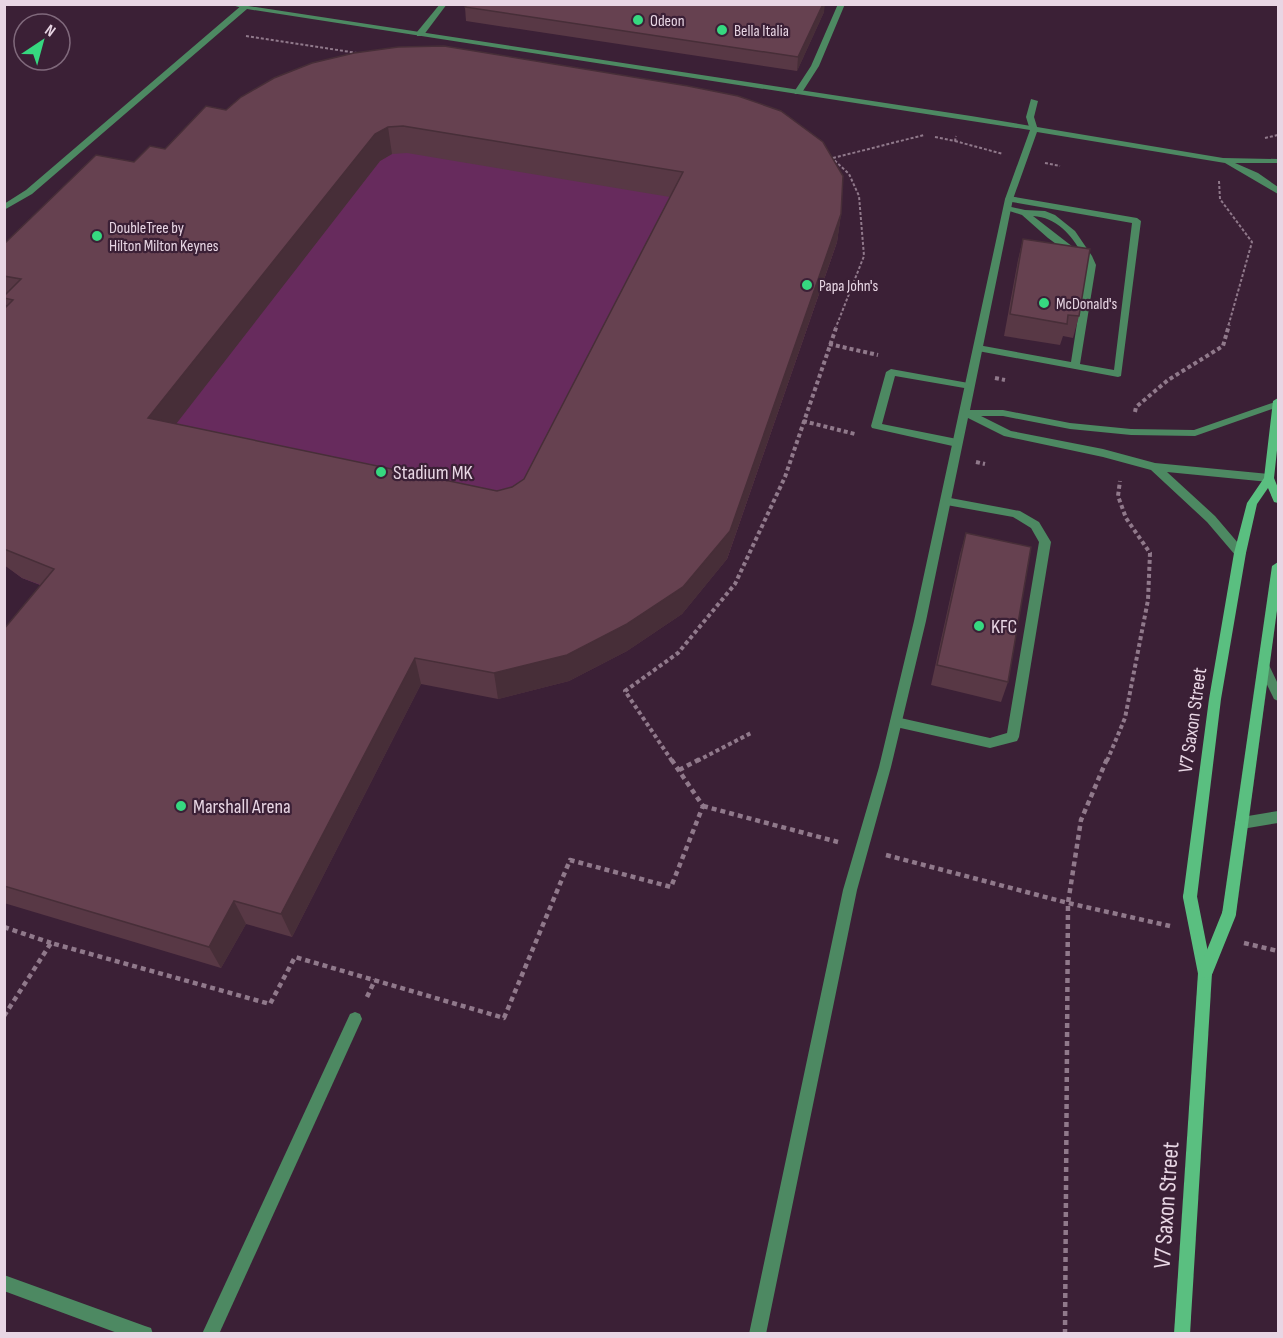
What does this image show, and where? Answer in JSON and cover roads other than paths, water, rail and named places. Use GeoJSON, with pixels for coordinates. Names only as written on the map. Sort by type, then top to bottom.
{"type":"FeatureCollection","features":[{"type":"Feature","properties":{"kind":"main road","name":"V7 Saxon Street"},"geometry":{"type":"LineString","coordinates":[[1182,1334],[1205,973],[1190,897],[1215,699],[1240,553],[1252,503],[1269,478],[1278,402]]}},
{"type":"Feature","properties":{"kind":"main road"},"geometry":{"type":"LineString","coordinates":[[1269,478],[1278,499]]}},
{"type":"Feature","properties":{"kind":"main road","name":"V7 Saxon Street"},"geometry":{"type":"LineString","coordinates":[[1205,973],[1229,914],[1278,566]]}},
{"type":"Feature","properties":{"kind":"street"},"geometry":{"type":"LineString","coordinates":[[232,4],[1223,160],[1278,161]]}},
{"type":"Feature","properties":{"kind":"street"},"geometry":{"type":"LineString","coordinates":[[420,34],[444,4]]}},
{"type":"Feature","properties":{"kind":"street"},"geometry":{"type":"LineString","coordinates":[[798,92],[815,66],[842,4]]}},
{"type":"Feature","properties":{"kind":"street"},"geometry":{"type":"LineString","coordinates":[[4,208],[29,192],[246,6]]}},
{"type":"Feature","properties":{"kind":"street"},"geometry":{"type":"LineString","coordinates":[[757,1334],[850,890],[896,722],[1008,204],[1034,130],[1030,117],[1034,101]]}},
{"type":"Feature","properties":{"kind":"street"},"geometry":{"type":"LineString","coordinates":[[1223,160],[1255,175],[1278,191]]}},
{"type":"Feature","properties":{"kind":"street"},"geometry":{"type":"LineString","coordinates":[[1008,204],[1025,213],[1051,236],[1091,265]]}},
{"type":"Feature","properties":{"kind":"street"},"geometry":{"type":"LineString","coordinates":[[978,348],[1118,374],[1137,221],[1008,204]]}},
{"type":"Feature","properties":{"kind":"street"},"geometry":{"type":"LineString","coordinates":[[1025,213],[1046,214],[1074,234],[1085,247],[1091,265],[1075,366]]}},
{"type":"Feature","properties":{"kind":"street"},"geometry":{"type":"LineString","coordinates":[[957,443],[876,426],[891,372],[970,386]]}},
{"type":"Feature","properties":{"kind":"street"},"geometry":{"type":"LineString","coordinates":[[964,412],[1003,413],[1071,426],[1131,432],[1195,433],[1278,402]]}},
{"type":"Feature","properties":{"kind":"street"},"geometry":{"type":"LineString","coordinates":[[964,412],[1008,434],[1103,453],[1155,467],[1269,478]]}},
{"type":"Feature","properties":{"kind":"street"},"geometry":{"type":"LineString","coordinates":[[1155,467],[1211,519],[1240,553]]}},
{"type":"Feature","properties":{"kind":"street"},"geometry":{"type":"LineString","coordinates":[[896,722],[990,744],[1013,737],[1045,542],[1035,525],[1016,514],[945,501]]}},
{"type":"Feature","properties":{"kind":"street"},"geometry":{"type":"LineString","coordinates":[[1264,666],[1278,696]]}},
{"type":"Feature","properties":{"kind":"street"},"geometry":{"type":"LineString","coordinates":[[1242,823],[1278,817]]}},
{"type":"Feature","properties":{"kind":"street"},"geometry":{"type":"LineString","coordinates":[[210,1334],[356,1019]]}},
{"type":"Feature","properties":{"kind":"street"},"geometry":{"type":"LineString","coordinates":[[4,1283],[145,1334]]}},
{"type":"Feature","properties":{"kind":"place","name":"Odeon"},"geometry":{"type":"Point","coordinates":[638,20]}},
{"type":"Feature","properties":{"kind":"place","name":"Bella Italia"},"geometry":{"type":"Point","coordinates":[722,30]}},
{"type":"Feature","properties":{"kind":"place","name":"DoubleTree by Hilton Milton Keynes"},"geometry":{"type":"Point","coordinates":[97,236]}},
{"type":"Feature","properties":{"kind":"place","name":"Papa John's"},"geometry":{"type":"Point","coordinates":[807,285]}},
{"type":"Feature","properties":{"kind":"place","name":"McDonald's"},"geometry":{"type":"Point","coordinates":[1044,303]}},
{"type":"Feature","properties":{"kind":"place","name":"Stadium MK"},"geometry":{"type":"Point","coordinates":[381,472]}},
{"type":"Feature","properties":{"kind":"place","name":"KFC"},"geometry":{"type":"Point","coordinates":[979,626]}},
{"type":"Feature","properties":{"kind":"place","name":"Marshall Arena"},"geometry":{"type":"Point","coordinates":[181,806]}}]}
